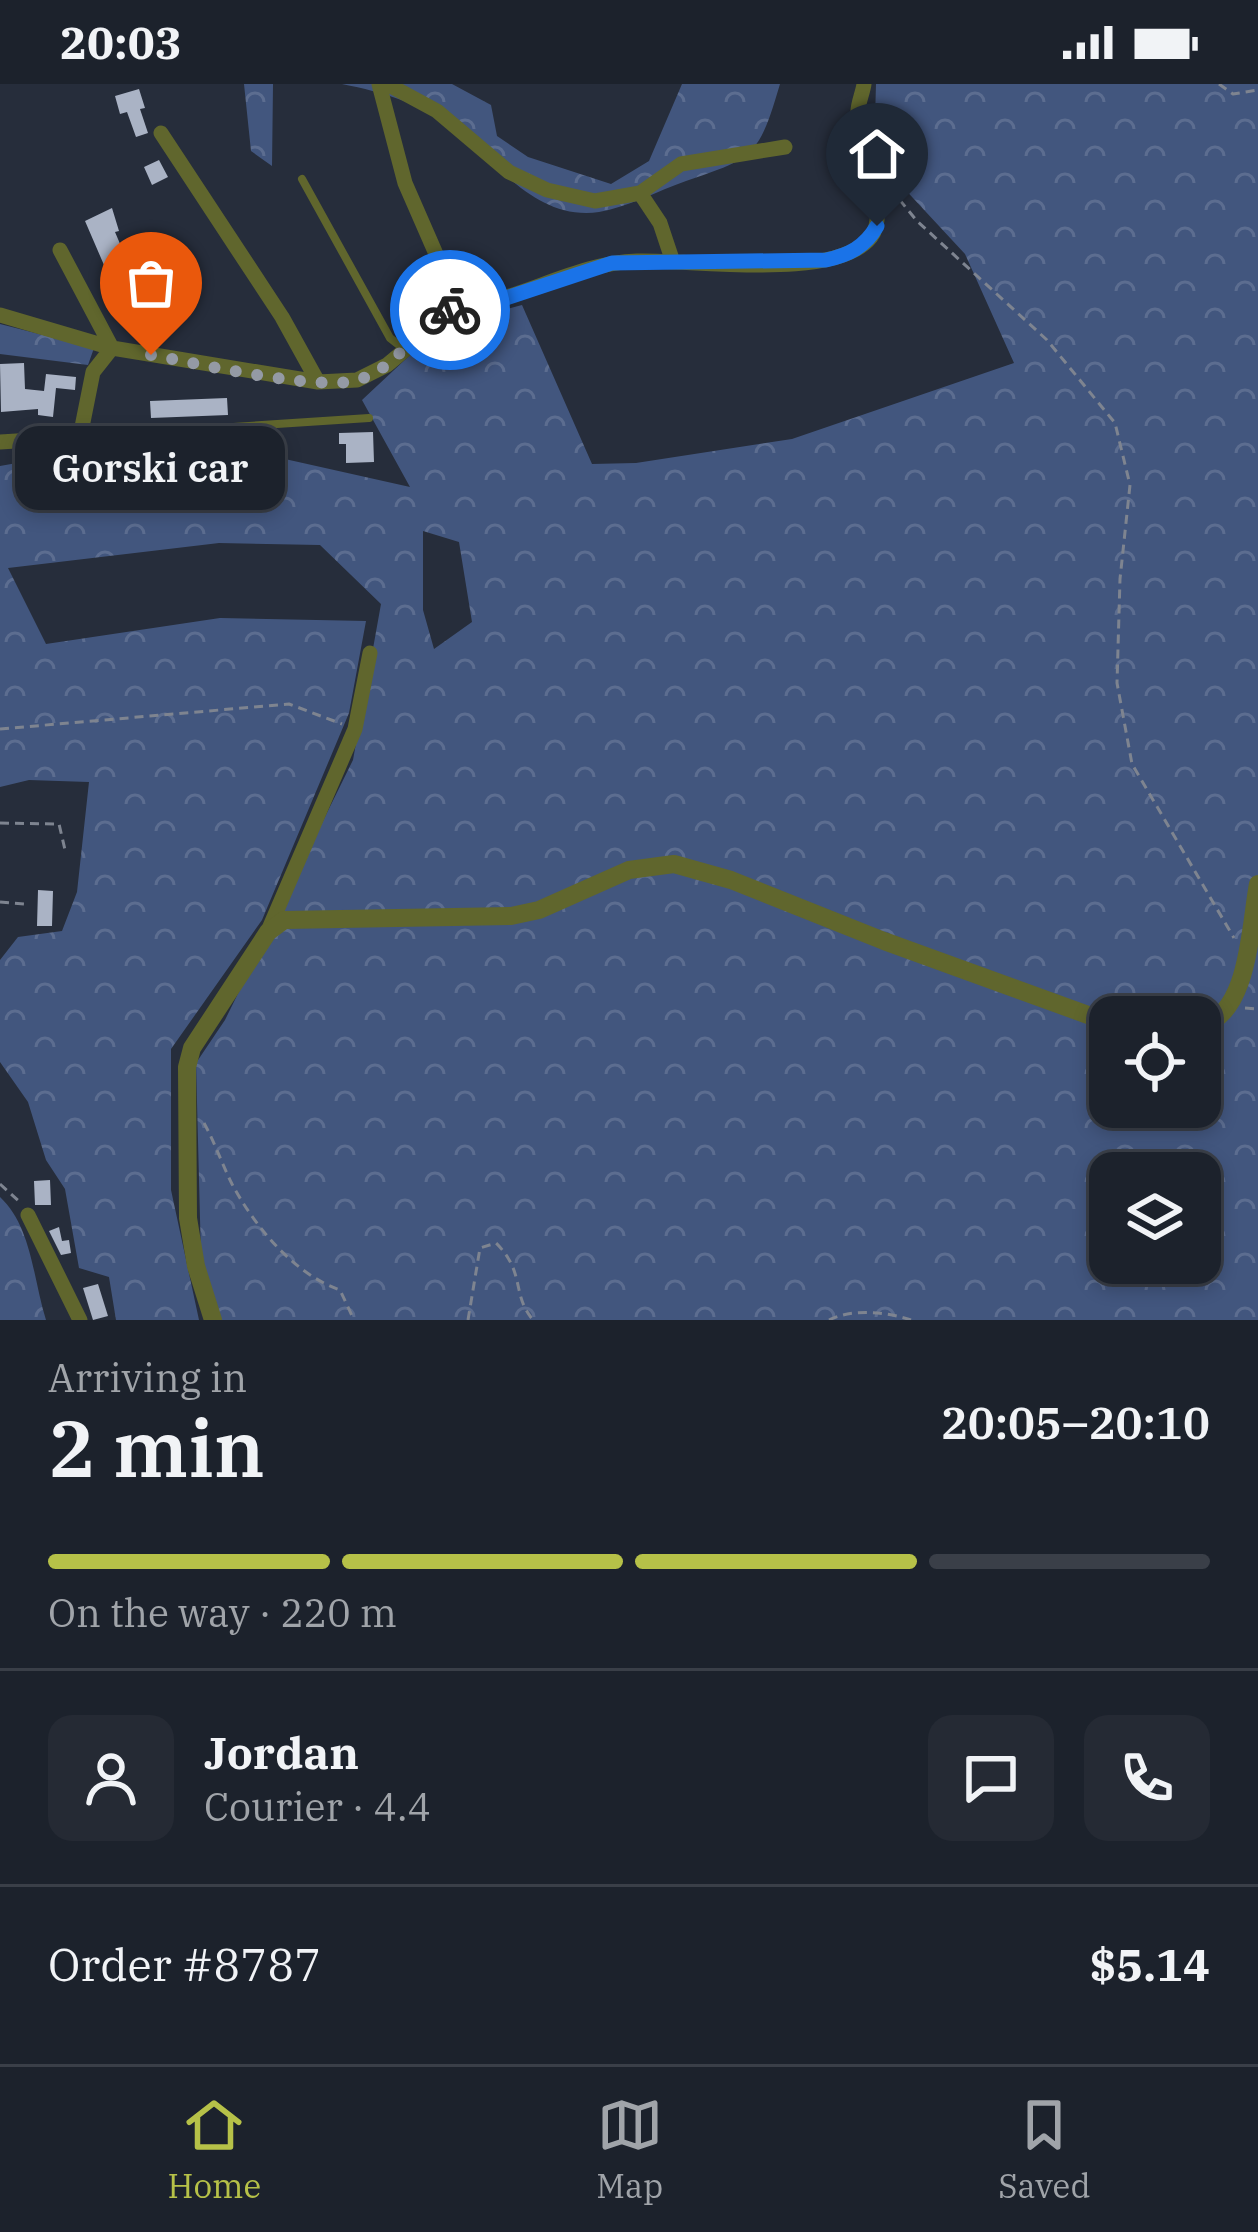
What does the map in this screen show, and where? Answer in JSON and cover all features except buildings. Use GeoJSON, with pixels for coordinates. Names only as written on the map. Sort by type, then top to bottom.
{"type":"FeatureCollection","features":[{"type":"Feature","properties":{"kind":"street"},"geometry":{"type":"LineString","coordinates":[[383,84],[437,111],[509,172],[547,190],[595,201],[640,193],[681,164],[785,147]]}},
{"type":"Feature","properties":{"kind":"street"},"geometry":{"type":"LineString","coordinates":[[0,315],[112,348],[318,382],[357,380],[387,365],[405,350],[432,309],[436,254],[405,183],[383,84]]}},
{"type":"Feature","properties":{"kind":"street"},"geometry":{"type":"LineString","coordinates":[[432,309],[455,310],[503,299],[612,263],[769,263],[849,255],[877,226],[858,111],[864,84]]}},
{"type":"Feature","properties":{"kind":"street"},"geometry":{"type":"LineString","coordinates":[[161,133],[282,317],[318,382]]}},
{"type":"Feature","properties":{"kind":"street"},"geometry":{"type":"LineString","coordinates":[[640,193],[660,223],[673,262]]}},
{"type":"Feature","properties":{"kind":"street"},"geometry":{"type":"LineString","coordinates":[[60,250],[112,348]]}},
{"type":"Feature","properties":{"kind":"street"},"geometry":{"type":"LineString","coordinates":[[0,442],[80,437],[92,372],[112,348]]}},
{"type":"Feature","properties":{"kind":"street"},"geometry":{"type":"LineString","coordinates":[[213,1320],[188,1219],[187,1067],[192,1048],[268,932],[355,729],[370,653]]}},
{"type":"Feature","properties":{"kind":"street"},"geometry":{"type":"LineString","coordinates":[[268,932],[284,920],[316,917],[511,916],[538,910],[629,870],[674,864],[731,880],[1089,1015]]}},
{"type":"Feature","properties":{"kind":"street"},"geometry":{"type":"LineString","coordinates":[[1221,1017],[1232,1006],[1258,884]]}},
{"type":"Feature","properties":{"kind":"street"},"geometry":{"type":"LineString","coordinates":[[28,1215],[80,1320]]}},
{"type":"Feature","properties":{"kind":"lane"},"geometry":{"type":"LineString","coordinates":[[302,179],[390,338],[405,350]]}},
{"type":"Feature","properties":{"kind":"lane"},"geometry":{"type":"LineString","coordinates":[[80,437],[369,418]]}},
{"type":"Feature","properties":{"kind":"path"},"geometry":{"type":"LineString","coordinates":[[1219,84],[1233,94],[1258,90]]}},
{"type":"Feature","properties":{"kind":"path"},"geometry":{"type":"LineString","coordinates":[[870,164],[917,221],[1047,340],[1115,423],[1130,485],[1120,579],[1118,683],[1132,764],[1244,957]]}},
{"type":"Feature","properties":{"kind":"path"},"geometry":{"type":"LineString","coordinates":[[0,729],[289,704],[355,729]]}},
{"type":"Feature","properties":{"kind":"path"},"geometry":{"type":"LineString","coordinates":[[0,824],[59,824],[66,854]]}},
{"type":"Feature","properties":{"kind":"path"},"geometry":{"type":"LineString","coordinates":[[0,902],[25,904]]}},
{"type":"Feature","properties":{"kind":"path"},"geometry":{"type":"LineString","coordinates":[[187,1095],[220,1152],[232,1184],[278,1248],[315,1281],[340,1290],[354,1320]]}},
{"type":"Feature","properties":{"kind":"path"},"geometry":{"type":"LineString","coordinates":[[0,1184],[23,1204],[28,1215]]}},
{"type":"Feature","properties":{"kind":"path"},"geometry":{"type":"LineString","coordinates":[[468,1320],[480,1248],[496,1243],[514,1260],[524,1310],[533,1320]]}},
{"type":"Feature","properties":{"kind":"path"},"geometry":{"type":"LineString","coordinates":[[830,1320],[842,1313],[893,1314],[911,1320]]}},
{"type":"Feature","properties":{"kind":"green space"},"geometry":{"type":"Polygon","coordinates":[[[244,84],[273,84],[272,166],[251,151],[244,84]]]}},
{"type":"Feature","properties":{"kind":"green space"},"geometry":{"type":"Polygon","coordinates":[[[342,84],[452,84],[491,105],[497,136],[528,157],[611,184],[649,161],[682,84],[780,84],[759,140],[741,159],[620,206],[576,212],[535,198],[425,111],[342,84]]]}},
{"type":"Feature","properties":{"kind":"green space"},"geometry":{"type":"Polygon","coordinates":[[[876,84],[1258,84],[1258,1320],[221,1320],[201,1257],[196,1063],[225,1020],[353,760],[381,604],[320,545],[219,543],[8,568],[46,644],[220,618],[366,621],[349,713],[262,920],[171,1049],[171,1190],[199,1320],[116,1320],[109,1277],[79,1268],[65,1189],[46,1160],[28,1102],[0,1062],[0,960],[18,937],[62,931],[77,892],[89,782],[29,780],[0,787],[0,466],[141,441],[140,478],[231,491],[267,455],[410,487],[362,400],[440,327],[522,305],[592,464],[636,463],[792,439],[1014,363],[965,254],[874,156],[876,84]],[[423,531],[423,610],[434,649],[472,622],[459,542],[423,531]]]}},
{"type":"Feature","properties":{"kind":"green space"},"geometry":{"type":"Polygon","coordinates":[[[0,324],[94,348],[88,365],[0,354],[0,324]]]}},
{"type":"Feature","properties":{"kind":"green space"},"geometry":{"type":"Polygon","coordinates":[[[0,1197],[25,1238],[46,1320],[0,1320],[0,1197]]]}},
{"type":"Feature","properties":{"kind":"way so far"},"geometry":{"type":"LineString","coordinates":[[151,355],[338,383],[357,380],[387,365],[405,350],[432,309],[450,310]]}},
{"type":"Feature","properties":{"kind":"place","name":"Gorski car"},"geometry":{"type":"Point","coordinates":[151,355]}},
{"type":"Feature","properties":{"kind":"route"},"geometry":{"type":"LineString","coordinates":[[450,310],[503,299],[612,263],[826,260],[849,255],[877,226]]}}]}
